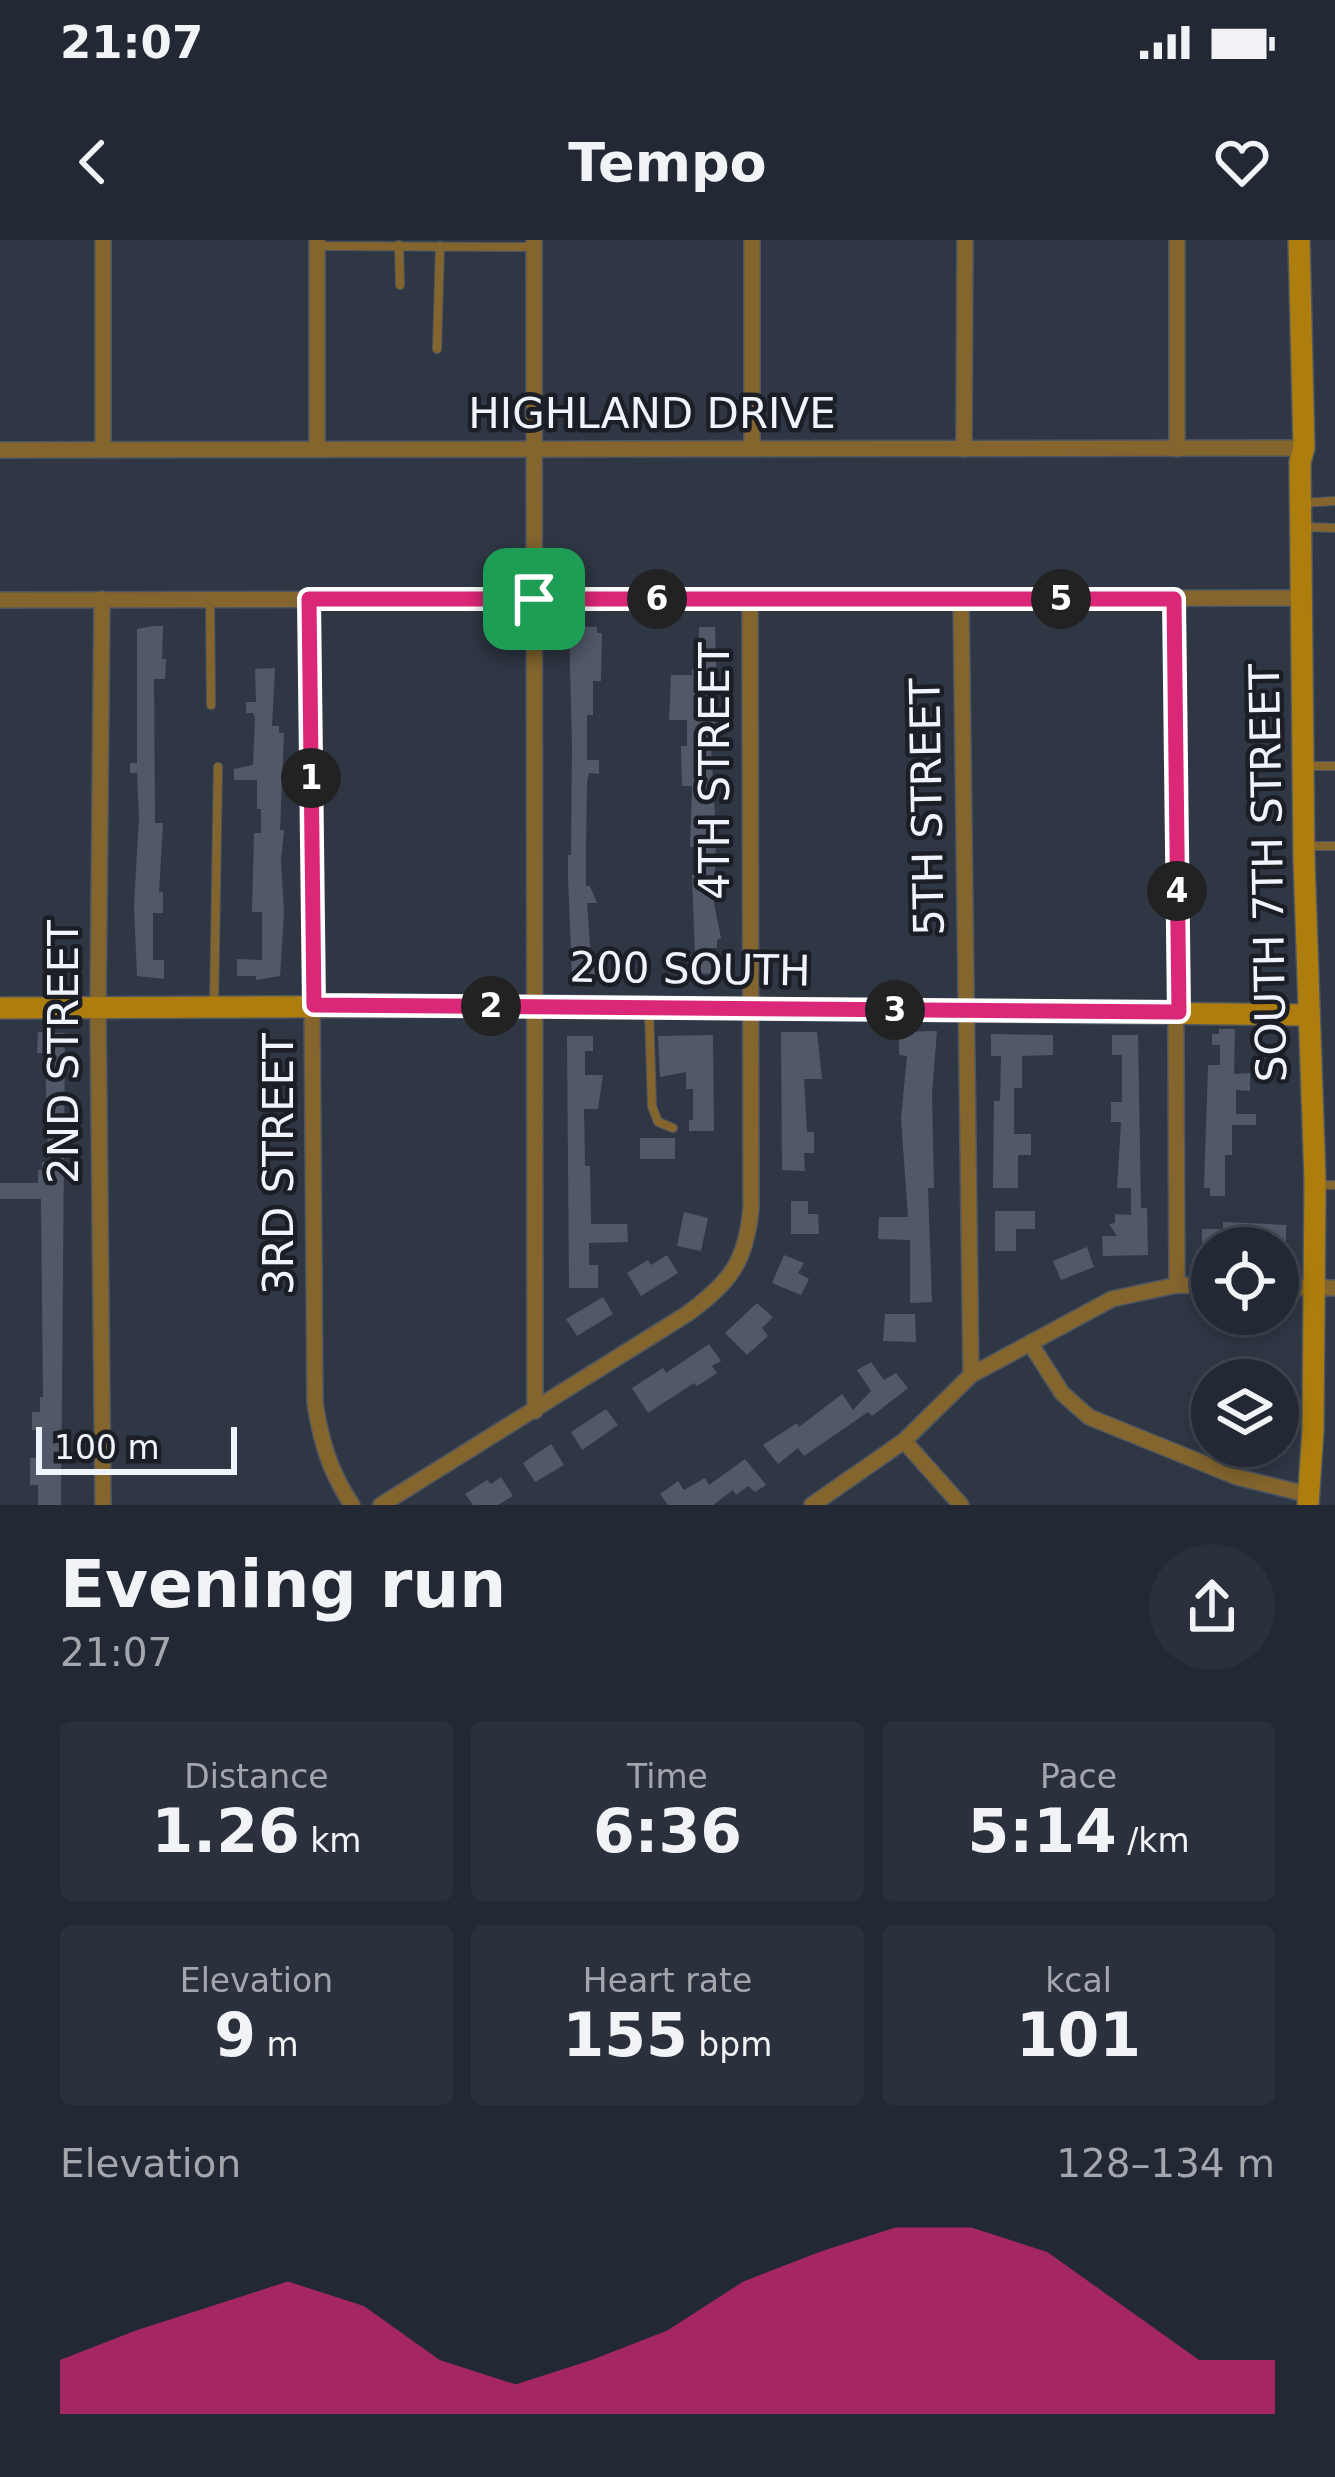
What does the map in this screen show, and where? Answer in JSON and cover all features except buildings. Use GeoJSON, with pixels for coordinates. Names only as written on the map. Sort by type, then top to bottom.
{"type":"FeatureCollection","features":[{"type":"Feature","properties":{"kind":"street"},"geometry":{"type":"LineString","coordinates":[[103,240],[103,449]]}},
{"type":"Feature","properties":{"kind":"street"},"geometry":{"type":"LineString","coordinates":[[752,240],[752,449]]}},
{"type":"Feature","properties":{"kind":"street"},"geometry":{"type":"LineString","coordinates":[[964,240],[964,449]]}},
{"type":"Feature","properties":{"kind":"street"},"geometry":{"type":"LineString","coordinates":[[1177,240],[1177,448]]}},
{"type":"Feature","properties":{"kind":"street","name":"SOUTH 7TH STREET"},"geometry":{"type":"LineString","coordinates":[[1299,240],[1307,1015],[1325,1185],[1325,1288],[1309,1500]]}},
{"type":"Feature","properties":{"kind":"street"},"geometry":{"type":"LineString","coordinates":[[317,243],[317,449]]}},
{"type":"Feature","properties":{"kind":"street"},"geometry":{"type":"LineString","coordinates":[[534,243],[535,1411]]}},
{"type":"Feature","properties":{"kind":"street","name":"HIGHLAND DRIVE"},"geometry":{"type":"LineString","coordinates":[[0,449],[1304,448]]}},
{"type":"Feature","properties":{"kind":"street","name":"4TH STREET"},"geometry":{"type":"LineString","coordinates":[[381,1505],[718,1292],[736,1270],[748,1242],[752,1208],[750,598]]}},
{"type":"Feature","properties":{"kind":"street","name":"5TH STREET"},"geometry":{"type":"LineString","coordinates":[[961,598],[971,1375]]}},
{"type":"Feature","properties":{"kind":"street"},"geometry":{"type":"LineString","coordinates":[[0,600],[1302,598]]}},
{"type":"Feature","properties":{"kind":"street","name":"2ND STREET"},"geometry":{"type":"LineString","coordinates":[[102,599],[98,1010],[103,1505]]}},
{"type":"Feature","properties":{"kind":"street","name":"3RD STREET"},"geometry":{"type":"LineString","coordinates":[[309,599],[315,1403],[327,1460],[352,1505]]}},
{"type":"Feature","properties":{"kind":"street"},"geometry":{"type":"LineString","coordinates":[[1174,599],[1177,1285]]}},
{"type":"Feature","properties":{"kind":"street","name":"200 SOUTH"},"geometry":{"type":"LineString","coordinates":[[0,1008],[535,1006],[1307,1015]]}},
{"type":"Feature","properties":{"kind":"street"},"geometry":{"type":"LineString","coordinates":[[812,1505],[904,1441],[971,1375],[1112,1299],[1191,1285]]}},
{"type":"Feature","properties":{"kind":"street"},"geometry":{"type":"LineString","coordinates":[[1030,1343],[1062,1393],[1089,1418],[1309,1500]]}},
{"type":"Feature","properties":{"kind":"street"},"geometry":{"type":"LineString","coordinates":[[904,1441],[961,1505]]}},
{"type":"Feature","properties":{"kind":"lane"},"geometry":{"type":"LineString","coordinates":[[317,243],[534,243]]}},
{"type":"Feature","properties":{"kind":"lane"},"geometry":{"type":"LineString","coordinates":[[399,245],[400,285]]}},
{"type":"Feature","properties":{"kind":"lane"},"geometry":{"type":"LineString","coordinates":[[437,349],[440,246]]}},
{"type":"Feature","properties":{"kind":"lane"},"geometry":{"type":"LineString","coordinates":[[1301,515],[1335,502]]}},
{"type":"Feature","properties":{"kind":"lane"},"geometry":{"type":"LineString","coordinates":[[1301,515],[1335,528]]}},
{"type":"Feature","properties":{"kind":"lane"},"geometry":{"type":"LineString","coordinates":[[210,599],[212,705]]}},
{"type":"Feature","properties":{"kind":"lane"},"geometry":{"type":"LineString","coordinates":[[1304,766],[1335,766]]}},
{"type":"Feature","properties":{"kind":"lane"},"geometry":{"type":"LineString","coordinates":[[214,1007],[218,767]]}},
{"type":"Feature","properties":{"kind":"lane"},"geometry":{"type":"LineString","coordinates":[[1304,846],[1335,846]]}},
{"type":"Feature","properties":{"kind":"lane"},"geometry":{"type":"LineString","coordinates":[[649,1008],[652,1106],[658,1122],[674,1128]]}},
{"type":"Feature","properties":{"kind":"route"},"geometry":{"type":"LineString","coordinates":[[309,599],[534,599],[1174,599],[1179,1012],[314,1005],[309,599]]}}]}
